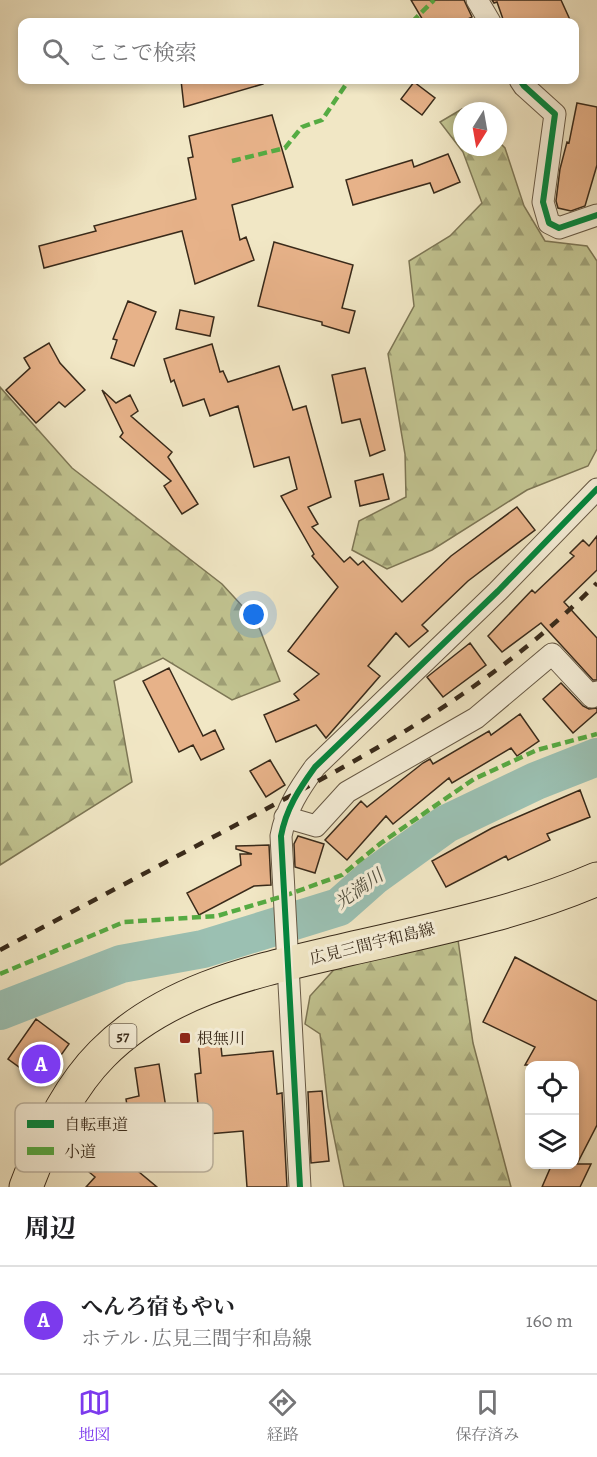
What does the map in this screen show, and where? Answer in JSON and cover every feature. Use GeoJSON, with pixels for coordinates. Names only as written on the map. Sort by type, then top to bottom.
{"type":"FeatureCollection","features":[{"type":"Feature","properties":{"kind":"main road","name":"広見三間宇和島線"},"geometry":{"type":"LineString","coordinates":[[67,1103],[101,1055],[122,1036],[180,999],[287,950],[510,909],[597,879]]}},
{"type":"Feature","properties":{"kind":"main road","name":"広見三間宇和島線"},"geometry":{"type":"LineString","coordinates":[[26,1187],[32,1172]]}},
{"type":"Feature","properties":{"kind":"street"},"geometry":{"type":"LineString","coordinates":[[477,0],[488,18]]}},
{"type":"Feature","properties":{"kind":"street"},"geometry":{"type":"LineString","coordinates":[[523,84],[555,114],[543,202],[549,223],[559,228],[597,215]]}},
{"type":"Feature","properties":{"kind":"street"},"geometry":{"type":"LineString","coordinates":[[300,1187],[281,836],[285,817],[296,793],[315,767],[498,591],[597,489]]}},
{"type":"Feature","properties":{"kind":"street"},"geometry":{"type":"LineString","coordinates":[[285,817],[316,826],[347,792],[476,718],[552,654],[592,697],[597,692]]}},
{"type":"Feature","properties":{"kind":"green space"},"geometry":{"type":"Polygon","coordinates":[[[453,114],[453,139],[440,122],[453,114]]]}},
{"type":"Feature","properties":{"kind":"green space"},"geometry":{"type":"Polygon","coordinates":[[[507,154],[524,206],[545,241],[587,246],[597,261],[597,449],[588,466],[527,490],[432,550],[387,569],[352,550],[359,521],[406,497],[405,454],[388,354],[414,306],[409,261],[450,236],[482,203],[464,156],[507,156],[507,154]]]}},
{"type":"Feature","properties":{"kind":"green space"},"geometry":{"type":"Polygon","coordinates":[[[0,387],[72,468],[222,584],[257,622],[280,681],[232,700],[163,658],[114,681],[132,782],[0,865],[0,387]]]}},
{"type":"Feature","properties":{"kind":"green space"},"geometry":{"type":"Polygon","coordinates":[[[458,940],[473,1043],[511,1187],[344,1187],[328,1107],[320,1034],[305,1024],[310,996],[340,963],[458,940]]]}},
{"type":"Feature","properties":{"kind":"building"},"geometry":{"type":"Polygon","coordinates":[[[411,0],[464,0],[472,17],[470,18],[422,18],[411,0]]]}},
{"type":"Feature","properties":{"kind":"building"},"geometry":{"type":"Polygon","coordinates":[[[492,0],[561,0],[569,18],[503,18],[497,2],[494,3],[492,0]]]}},
{"type":"Feature","properties":{"kind":"building"},"geometry":{"type":"Polygon","coordinates":[[[181,84],[263,84],[184,107],[181,84]]]}},
{"type":"Feature","properties":{"kind":"building"},"geometry":{"type":"Polygon","coordinates":[[[412,84],[417,84],[435,98],[422,115],[401,99],[412,84]]]}},
{"type":"Feature","properties":{"kind":"building"},"geometry":{"type":"Polygon","coordinates":[[[577,103],[597,107],[597,165],[585,206],[571,211],[558,208],[556,201],[560,169],[567,142],[569,143],[577,103]]]}},
{"type":"Feature","properties":{"kind":"building"},"geometry":{"type":"Polygon","coordinates":[[[272,115],[293,187],[232,205],[240,240],[246,237],[254,260],[195,284],[182,231],[44,268],[39,246],[96,231],[94,226],[196,199],[188,158],[193,157],[189,136],[272,115]]]}},
{"type":"Feature","properties":{"kind":"building"},"geometry":{"type":"Polygon","coordinates":[[[448,154],[460,182],[434,193],[430,183],[353,205],[346,180],[412,160],[414,167],[448,154]]]}},
{"type":"Feature","properties":{"kind":"building"},"geometry":{"type":"Polygon","coordinates":[[[274,242],[353,265],[342,308],[355,311],[349,333],[322,325],[322,322],[258,306],[274,242]]]}},
{"type":"Feature","properties":{"kind":"building"},"geometry":{"type":"Polygon","coordinates":[[[128,301],[156,312],[134,366],[111,358],[117,340],[113,339],[128,301]]]}},
{"type":"Feature","properties":{"kind":"building"},"geometry":{"type":"Polygon","coordinates":[[[180,310],[214,317],[210,336],[176,329],[180,310]]]}},
{"type":"Feature","properties":{"kind":"building"},"geometry":{"type":"Polygon","coordinates":[[[49,343],[60,363],[85,390],[65,407],[59,402],[36,423],[6,390],[30,368],[24,358],[49,343]]]}},
{"type":"Feature","properties":{"kind":"building"},"geometry":{"type":"Polygon","coordinates":[[[212,344],[220,372],[223,371],[228,382],[279,366],[293,410],[306,406],[331,497],[308,507],[318,524],[312,527],[344,562],[350,557],[358,565],[363,561],[402,602],[451,556],[517,507],[535,530],[468,581],[422,625],[428,631],[409,647],[396,633],[368,666],[380,676],[326,738],[316,725],[276,742],[264,715],[299,700],[294,694],[319,674],[288,651],[338,587],[312,556],[314,554],[281,496],[297,489],[289,457],[254,467],[238,406],[210,416],[204,399],[183,406],[174,380],[171,382],[164,359],[212,344]]]}},
{"type":"Feature","properties":{"kind":"building"},"geometry":{"type":"Polygon","coordinates":[[[365,368],[385,450],[370,456],[360,419],[342,423],[332,375],[365,368]]]}},
{"type":"Feature","properties":{"kind":"building"},"geometry":{"type":"Polygon","coordinates":[[[102,390],[116,403],[130,395],[138,411],[131,416],[172,452],[168,457],[198,504],[182,514],[164,486],[171,481],[120,437],[123,433],[102,390]]]}},
{"type":"Feature","properties":{"kind":"building"},"geometry":{"type":"Polygon","coordinates":[[[383,474],[389,499],[360,506],[355,481],[383,474]]]}},
{"type":"Feature","properties":{"kind":"building"},"geometry":{"type":"Polygon","coordinates":[[[597,536],[597,570],[564,602],[597,638],[597,680],[593,680],[541,623],[502,652],[488,636],[532,590],[535,593],[574,556],[570,553],[583,540],[589,546],[597,536]]]}},
{"type":"Feature","properties":{"kind":"building"},"geometry":{"type":"Polygon","coordinates":[[[470,643],[486,665],[443,697],[427,677],[470,643]]]}},
{"type":"Feature","properties":{"kind":"building"},"geometry":{"type":"Polygon","coordinates":[[[169,668],[203,736],[215,730],[224,749],[201,760],[193,745],[179,752],[143,681],[169,668]]]}},
{"type":"Feature","properties":{"kind":"building"},"geometry":{"type":"Polygon","coordinates":[[[561,683],[583,706],[589,709],[597,708],[597,712],[573,733],[543,699],[561,683]]]}},
{"type":"Feature","properties":{"kind":"building"},"geometry":{"type":"Polygon","coordinates":[[[520,714],[539,741],[517,756],[511,748],[452,783],[449,778],[393,824],[386,816],[347,860],[325,840],[361,801],[367,807],[423,763],[430,759],[433,764],[489,731],[491,735],[520,714]]]}},
{"type":"Feature","properties":{"kind":"building"},"geometry":{"type":"Polygon","coordinates":[[[270,760],[285,785],[266,797],[250,771],[270,760]]]}},
{"type":"Feature","properties":{"kind":"building"},"geometry":{"type":"Polygon","coordinates":[[[580,790],[590,817],[547,834],[550,840],[508,860],[506,856],[446,887],[432,861],[492,828],[580,790]]]}},
{"type":"Feature","properties":{"kind":"building"},"geometry":{"type":"Polygon","coordinates":[[[298,836],[324,844],[315,873],[295,867],[294,844],[298,836]]]}},
{"type":"Feature","properties":{"kind":"building"},"geometry":{"type":"Polygon","coordinates":[[[269,845],[271,885],[254,886],[199,915],[187,893],[241,865],[240,854],[252,854],[236,849],[236,846],[269,845]]]}},
{"type":"Feature","properties":{"kind":"building"},"geometry":{"type":"Polygon","coordinates":[[[515,957],[597,1001],[597,1125],[579,1160],[579,1061],[527,1061],[535,1047],[483,1022],[515,957]]]}},
{"type":"Feature","properties":{"kind":"building"},"geometry":{"type":"Polygon","coordinates":[[[36,1019],[69,1044],[41,1083],[8,1059],[36,1019]]]}},
{"type":"Feature","properties":{"kind":"building"},"geometry":{"type":"Polygon","coordinates":[[[220,1037],[222,1056],[273,1051],[277,1094],[282,1093],[287,1187],[247,1187],[243,1131],[213,1134],[213,1103],[198,1103],[195,1074],[201,1073],[198,1039],[220,1037]]]}},
{"type":"Feature","properties":{"kind":"building"},"geometry":{"type":"Polygon","coordinates":[[[159,1064],[165,1103],[127,1103],[126,1099],[139,1096],[135,1068],[159,1064]]]}},
{"type":"Feature","properties":{"kind":"building"},"geometry":{"type":"Polygon","coordinates":[[[322,1091],[329,1161],[311,1163],[308,1092],[322,1091]]]}},
{"type":"Feature","properties":{"kind":"building"},"geometry":{"type":"Polygon","coordinates":[[[579,1164],[591,1164],[580,1187],[542,1187],[550,1169],[579,1169],[579,1164]]]}},
{"type":"Feature","properties":{"kind":"building"},"geometry":{"type":"Polygon","coordinates":[[[89,1172],[139,1172],[157,1187],[86,1187],[95,1177],[89,1172]]]}},
{"type":"Feature","properties":{"kind":"waterway","name":"光満川"},"geometry":{"type":"LineString","coordinates":[[0,1011],[121,964],[203,949],[339,907],[374,876],[446,824],[536,781],[597,757]]}},
{"type":"Feature","properties":{"kind":"railway"},"geometry":{"type":"LineString","coordinates":[[0,950],[388,742],[476,685],[558,620],[597,583]]}},
{"type":"Feature","properties":{"kind":"marked path"},"geometry":{"type":"LineString","coordinates":[[416,18],[434,0]]}},
{"type":"Feature","properties":{"kind":"marked path"},"geometry":{"type":"LineString","coordinates":[[232,161],[285,148],[302,127],[322,120],[346,84]]}},
{"type":"Feature","properties":{"kind":"marked path"},"geometry":{"type":"LineString","coordinates":[[0,974],[124,922],[217,916],[284,896],[342,875],[381,843],[474,779],[537,750],[597,734]]}},
{"type":"Feature","properties":{"kind":"cycle path"},"geometry":{"type":"LineString","coordinates":[[523,84],[555,114],[543,202],[549,223],[559,228],[597,215]]}},
{"type":"Feature","properties":{"kind":"cycle path"},"geometry":{"type":"LineString","coordinates":[[300,1187],[281,836],[290,808],[315,767],[498,591],[597,489]]}},
{"type":"Feature","properties":{"kind":"place","name":"根無川"},"geometry":{"type":"Point","coordinates":[185,1038]}},
{"type":"Feature","properties":{"kind":"place","name":"へんろ宿もやい"},"geometry":{"type":"Point","coordinates":[41,1064]}}]}
